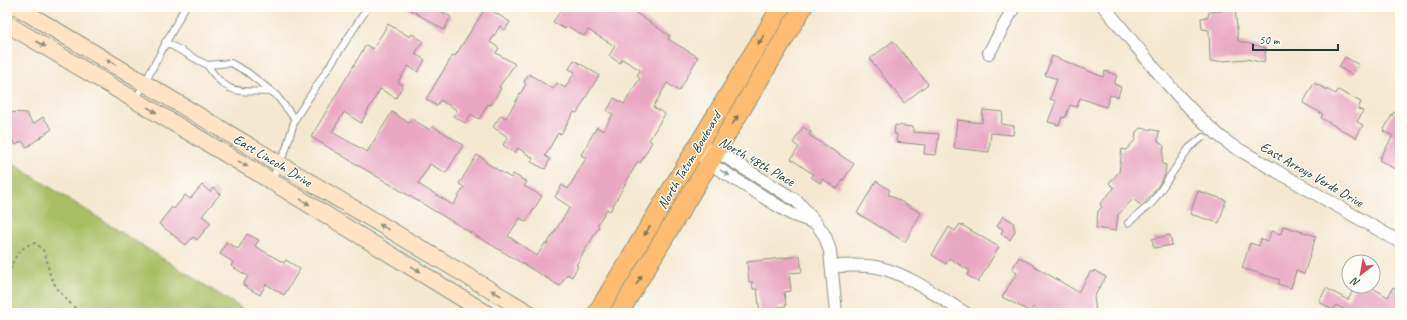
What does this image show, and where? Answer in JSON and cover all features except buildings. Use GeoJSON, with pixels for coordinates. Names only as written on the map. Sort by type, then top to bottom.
{"type":"FeatureCollection","features":[{"type":"Feature","properties":{"kind":"main road","name":"East Lincoln Drive"},"geometry":{"type":"LineString","coordinates":[[18,7],[529,313]]}},
{"type":"Feature","properties":{"kind":"main road","name":"North Tatum Boulevard"},"geometry":{"type":"LineString","coordinates":[[597,313],[781,7]]}},
{"type":"Feature","properties":{"kind":"main road","name":"North Tatum Boulevard"},"geometry":{"type":"LineString","coordinates":[[619,313],[803,7]]}},
{"type":"Feature","properties":{"kind":"main road","name":"East Lincoln Drive"},"geometry":{"type":"LineString","coordinates":[[7,24],[271,181],[486,313]]}},
{"type":"Feature","properties":{"kind":"street"},"geometry":{"type":"LineString","coordinates":[[989,53],[1014,7]]}},
{"type":"Feature","properties":{"kind":"street","name":"East Arroyo Verde Drive"},"geometry":{"type":"LineString","coordinates":[[1104,7],[1191,110],[1206,133],[1231,144],[1400,242]]}},
{"type":"Feature","properties":{"kind":"street","name":"North 48th Place"},"geometry":{"type":"LineString","coordinates":[[697,147],[791,214],[816,224],[825,236],[830,250],[836,313]]}},
{"type":"Feature","properties":{"kind":"street"},"geometry":{"type":"LineString","coordinates":[[832,266],[862,266],[880,268],[904,276],[965,313]]}},
{"type":"Feature","properties":{"kind":"lane"},"geometry":{"type":"LineString","coordinates":[[135,100],[185,7]]}},
{"type":"Feature","properties":{"kind":"lane"},"geometry":{"type":"LineString","coordinates":[[271,181],[280,164],[295,119],[368,7]]}},
{"type":"Feature","properties":{"kind":"lane"},"geometry":{"type":"LineString","coordinates":[[165,42],[207,65],[218,82],[229,89],[272,92]]}},
{"type":"Feature","properties":{"kind":"lane"},"geometry":{"type":"LineString","coordinates":[[207,65],[231,63],[247,72],[272,92],[295,119]]}},
{"type":"Feature","properties":{"kind":"lane"},"geometry":{"type":"LineString","coordinates":[[1128,223],[1152,203],[1189,148],[1206,133]]}},
{"type":"Feature","properties":{"kind":"path"},"geometry":{"type":"LineString","coordinates":[[7,282],[13,260],[25,246],[35,243],[40,246],[46,254],[47,266],[52,280],[80,313]]}},
{"type":"Feature","properties":{"kind":"green space"},"geometry":{"type":"Polygon","coordinates":[[[7,160],[249,313],[7,313],[7,160]]]}}]}
